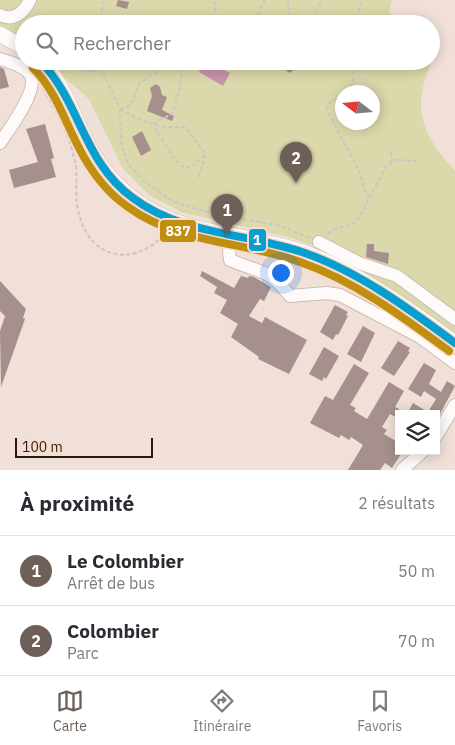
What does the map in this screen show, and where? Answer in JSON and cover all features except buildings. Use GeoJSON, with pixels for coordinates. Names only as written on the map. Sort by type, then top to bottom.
{"type":"FeatureCollection","features":[{"type":"Feature","properties":{"kind":"main road"},"geometry":{"type":"LineString","coordinates":[[0,34],[15,43]]}},
{"type":"Feature","properties":{"kind":"main road"},"geometry":{"type":"LineString","coordinates":[[48,70],[57,80],[89,147],[105,171],[135,201],[172,222],[191,229],[276,244],[304,252],[328,263],[405,307],[455,343]]}},
{"type":"Feature","properties":{"kind":"street"},"geometry":{"type":"LineString","coordinates":[[18,15],[25,10],[30,0]]}},
{"type":"Feature","properties":{"kind":"street"},"geometry":{"type":"LineString","coordinates":[[0,15],[6,18],[15,17]]}},
{"type":"Feature","properties":{"kind":"street"},"geometry":{"type":"LineString","coordinates":[[0,60],[15,64]]}},
{"type":"Feature","properties":{"kind":"street"},"geometry":{"type":"LineString","coordinates":[[0,143],[22,110],[32,84],[31,77],[24,70]]}},
{"type":"Feature","properties":{"kind":"street"},"geometry":{"type":"LineString","coordinates":[[231,236],[230,260],[260,270],[277,279],[290,296],[327,293],[340,295],[420,337],[455,364]]}},
{"type":"Feature","properties":{"kind":"street"},"geometry":{"type":"LineString","coordinates":[[319,242],[359,263],[397,276],[455,319]]}},
{"type":"Feature","properties":{"kind":"street"},"geometry":{"type":"LineString","coordinates":[[440,429],[455,405]]}},
{"type":"Feature","properties":{"kind":"street"},"geometry":{"type":"LineString","coordinates":[[402,470],[419,455]]}},
{"type":"Feature","properties":{"kind":"path"},"geometry":{"type":"LineString","coordinates":[[100,15],[104,0]]}},
{"type":"Feature","properties":{"kind":"path"},"geometry":{"type":"LineString","coordinates":[[257,15],[265,0]]}},
{"type":"Feature","properties":{"kind":"path"},"geometry":{"type":"LineString","coordinates":[[288,0],[289,15]]}},
{"type":"Feature","properties":{"kind":"path"},"geometry":{"type":"LineString","coordinates":[[314,15],[322,0]]}},
{"type":"Feature","properties":{"kind":"path"},"geometry":{"type":"LineString","coordinates":[[358,15],[362,0]]}},
{"type":"Feature","properties":{"kind":"path"},"geometry":{"type":"LineString","coordinates":[[214,15],[215,1]]}},
{"type":"Feature","properties":{"kind":"path"},"geometry":{"type":"LineString","coordinates":[[81,70],[84,72],[101,70],[120,109],[121,144],[128,164],[144,181],[172,201],[217,216],[278,226],[319,242],[331,230],[349,227],[357,221],[366,207],[378,178],[387,165],[392,162],[416,161]]}},
{"type":"Feature","properties":{"kind":"path"},"geometry":{"type":"LineString","coordinates":[[120,109],[131,105],[139,84],[159,70]]}},
{"type":"Feature","properties":{"kind":"path"},"geometry":{"type":"LineString","coordinates":[[155,125],[156,122],[172,114],[181,86],[182,70]]}},
{"type":"Feature","properties":{"kind":"path"},"geometry":{"type":"LineString","coordinates":[[351,85],[354,70]]}},
{"type":"Feature","properties":{"kind":"path"},"geometry":{"type":"LineString","coordinates":[[32,84],[42,86],[62,123],[74,158],[78,210],[84,227],[96,245],[109,252],[126,256],[140,252],[163,237],[172,222]]}},
{"type":"Feature","properties":{"kind":"path"},"geometry":{"type":"LineString","coordinates":[[335,100],[328,104],[327,110],[335,125]]}},
{"type":"Feature","properties":{"kind":"path"},"geometry":{"type":"LineString","coordinates":[[120,109],[155,125],[185,127],[206,154]]}},
{"type":"Feature","properties":{"kind":"path"},"geometry":{"type":"LineString","coordinates":[[155,125],[155,128],[176,161],[184,168],[191,167],[206,154]]}},
{"type":"Feature","properties":{"kind":"path"},"geometry":{"type":"LineString","coordinates":[[337,130],[359,171],[368,199]]}},
{"type":"Feature","properties":{"kind":"path"},"geometry":{"type":"LineString","coordinates":[[391,152],[392,162]]}},
{"type":"Feature","properties":{"kind":"path"},"geometry":{"type":"LineString","coordinates":[[198,179],[206,154]]}},
{"type":"Feature","properties":{"kind":"shaded area"},"geometry":{"type":"Polygon","coordinates":[[[0,0],[392,0],[389,13],[391,15],[15,15],[15,35],[0,27],[0,0]]]}},
{"type":"Feature","properties":{"kind":"shaded area"},"geometry":{"type":"Polygon","coordinates":[[[56,70],[428,70],[423,87],[422,115],[432,142],[455,171],[455,338],[355,267],[323,249],[288,237],[181,212],[149,195],[123,169],[89,99],[56,70]]]}},
{"type":"Feature","properties":{"kind":"shaded area"},"geometry":{"type":"Polygon","coordinates":[[[200,70],[224,70],[230,73],[223,86],[199,72],[200,70]]]}},
{"type":"Feature","properties":{"kind":"transit line","name":"837"},"geometry":{"type":"LineString","coordinates":[[35,70],[53,95],[93,172],[113,195],[128,207],[168,228],[190,235],[278,255],[320,270],[378,301],[449,351]]}},
{"type":"Feature","properties":{"kind":"transit line","name":"1"},"geometry":{"type":"LineString","coordinates":[[48,70],[65,94],[103,167],[116,183],[133,198],[152,210],[172,219],[215,232],[302,252],[343,269],[382,292],[455,343]]}},
{"type":"Feature","properties":{"kind":"place","name":"Colombier"},"geometry":{"type":"Point","coordinates":[296,183]}},
{"type":"Feature","properties":{"kind":"place","name":"Le Colombier"},"geometry":{"type":"Point","coordinates":[227,235]}}]}
